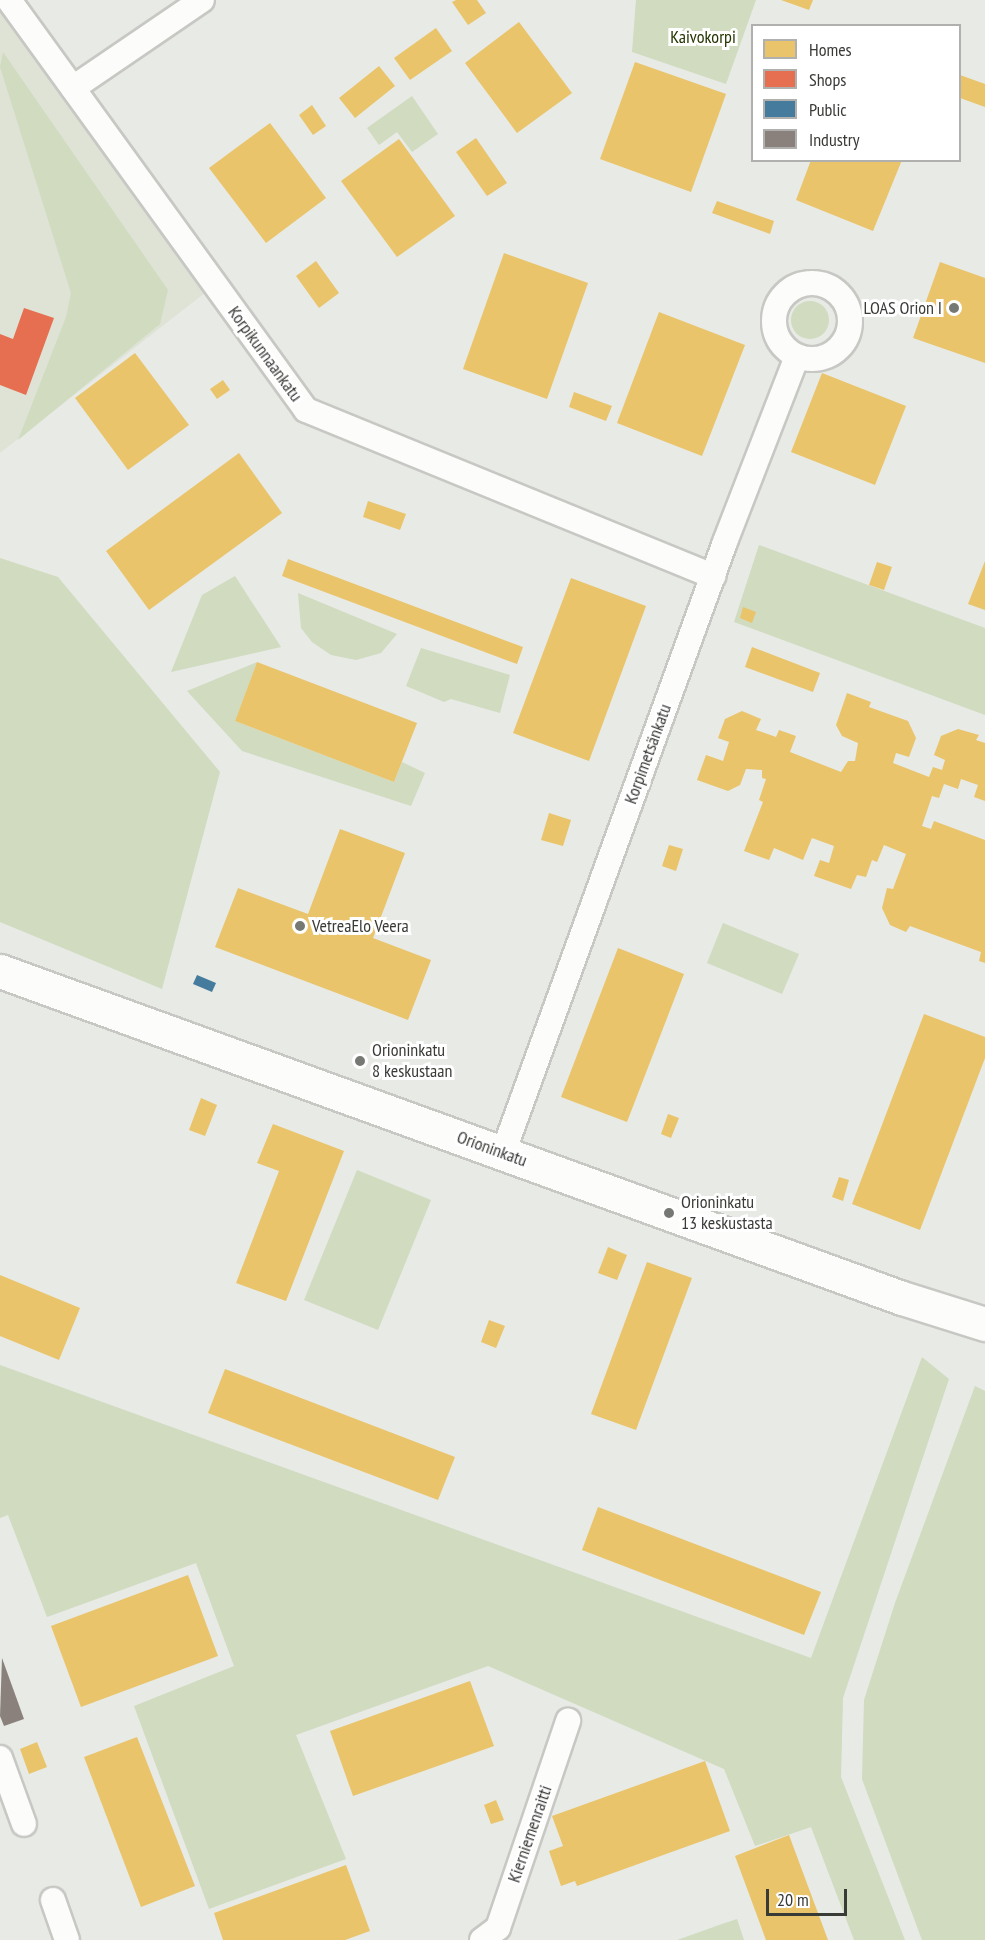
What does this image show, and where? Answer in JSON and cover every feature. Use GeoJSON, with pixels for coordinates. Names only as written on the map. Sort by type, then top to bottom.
{"type":"FeatureCollection","features":[{"type":"Feature","properties":{"kind":"main road","name":"Orioninkatu"},"geometry":{"type":"LineString","coordinates":[[0,970],[503,1153],[985,1324]]}},
{"type":"Feature","properties":{"kind":"street","name":"Korpikunnaankatu"},"geometry":{"type":"LineString","coordinates":[[9,0],[306,410],[713,576]]}},
{"type":"Feature","properties":{"kind":"street"},"geometry":{"type":"LineString","coordinates":[[73,88],[202,0]]}},
{"type":"Feature","properties":{"kind":"street","name":"Korpimetsänkatu"},"geometry":{"type":"LineString","coordinates":[[503,1153],[713,576],[797,356]]}},
{"type":"Feature","properties":{"kind":"street","name":"Kierniemenraitti"},"geometry":{"type":"LineString","coordinates":[[482,1940],[498,1928],[568,1721]]}},
{"type":"Feature","properties":{"kind":"street"},"geometry":{"type":"LineString","coordinates":[[0,1758],[24,1824]]}},
{"type":"Feature","properties":{"kind":"street"},"geometry":{"type":"LineString","coordinates":[[53,1900],[67,1940]]}},
{"type":"Feature","properties":{"kind":"shaded area"},"geometry":{"type":"Polygon","coordinates":[[[0,0],[215,285],[0,453],[0,0]]]}},
{"type":"Feature","properties":{"kind":"green space","name":"Kaivokorpi"},"geometry":{"type":"Polygon","coordinates":[[[636,0],[756,0],[726,84],[632,52],[636,0]]]}},
{"type":"Feature","properties":{"kind":"green space"},"geometry":{"type":"Polygon","coordinates":[[[3,52],[168,290],[160,324],[18,440],[66,317],[71,293],[0,67],[3,52]]]}},
{"type":"Feature","properties":{"kind":"green space"},"geometry":{"type":"Polygon","coordinates":[[[412,96],[438,134],[412,152],[397,132],[379,145],[367,128],[412,96]]]}},
{"type":"Feature","properties":{"kind":"green space"},"geometry":{"type":"Polygon","coordinates":[[[810,301],[823,307],[829,320],[823,333],[810,339],[797,333],[791,320],[797,307],[810,301]]]}},
{"type":"Feature","properties":{"kind":"green space"},"geometry":{"type":"Polygon","coordinates":[[[759,545],[985,628],[985,715],[734,622],[759,545]]]}},
{"type":"Feature","properties":{"kind":"green space"},"geometry":{"type":"Polygon","coordinates":[[[0,558],[58,577],[220,772],[162,989],[0,922],[0,558]]]}},
{"type":"Feature","properties":{"kind":"green space"},"geometry":{"type":"Polygon","coordinates":[[[235,576],[281,647],[171,672],[202,595],[235,576]]]}},
{"type":"Feature","properties":{"kind":"green space"},"geometry":{"type":"Polygon","coordinates":[[[298,593],[397,634],[381,653],[356,660],[331,655],[312,642],[301,628],[298,593]]]}},
{"type":"Feature","properties":{"kind":"green space"},"geometry":{"type":"Polygon","coordinates":[[[421,648],[510,675],[500,713],[451,699],[444,702],[406,686],[421,648]]]}},
{"type":"Feature","properties":{"kind":"green space"},"geometry":{"type":"Polygon","coordinates":[[[257,662],[235,721],[394,782],[402,762],[425,773],[411,806],[242,751],[187,691],[257,662]]]}},
{"type":"Feature","properties":{"kind":"green space"},"geometry":{"type":"Polygon","coordinates":[[[723,923],[799,954],[782,994],[707,963],[723,923]]]}},
{"type":"Feature","properties":{"kind":"green space"},"geometry":{"type":"Polygon","coordinates":[[[357,1170],[431,1200],[378,1330],[304,1300],[357,1170]]]}},
{"type":"Feature","properties":{"kind":"green space"},"geometry":{"type":"Polygon","coordinates":[[[922,1357],[949,1379],[843,1698],[841,1777],[905,1940],[854,1940],[811,1827],[755,1846],[724,1769],[488,1666],[296,1735],[346,1859],[209,1909],[134,1706],[234,1666],[196,1563],[47,1617],[8,1515],[0,1518],[0,1365],[811,1658],[922,1357]]]}},
{"type":"Feature","properties":{"kind":"green space"},"geometry":{"type":"Polygon","coordinates":[[[975,1386],[985,1391],[985,1940],[922,1940],[862,1779],[864,1700],[895,1603],[975,1386]]]}},
{"type":"Feature","properties":{"kind":"green space"},"geometry":{"type":"Polygon","coordinates":[[[737,1919],[744,1940],[677,1940],[722,1924],[737,1919]]]}},
{"type":"Feature","properties":{"kind":"building: Homes"},"geometry":{"type":"Polygon","coordinates":[[[477,0],[486,13],[468,25],[452,2],[477,0]]]}},
{"type":"Feature","properties":{"kind":"building: Homes"},"geometry":{"type":"Polygon","coordinates":[[[781,0],[813,0],[809,10],[781,0]]]}},
{"type":"Feature","properties":{"kind":"building: Homes"},"geometry":{"type":"Polygon","coordinates":[[[519,22],[572,93],[517,133],[465,63],[519,22]]]}},
{"type":"Feature","properties":{"kind":"building: Homes"},"geometry":{"type":"Polygon","coordinates":[[[436,28],[452,51],[410,80],[394,58],[436,28]]]}},
{"type":"Feature","properties":{"kind":"building: Homes"},"geometry":{"type":"Polygon","coordinates":[[[635,62],[726,94],[691,192],[600,159],[635,62]]]}},
{"type":"Feature","properties":{"kind":"building: Homes"},"geometry":{"type":"Polygon","coordinates":[[[379,66],[395,86],[355,118],[339,98],[379,66]]]}},
{"type":"Feature","properties":{"kind":"building: Homes"},"geometry":{"type":"Polygon","coordinates":[[[961,75],[985,84],[985,107],[961,98],[961,75]]]}},
{"type":"Feature","properties":{"kind":"building: Homes"},"geometry":{"type":"Polygon","coordinates":[[[312,105],[326,126],[313,135],[299,115],[312,105]]]}},
{"type":"Feature","properties":{"kind":"building: Homes"},"geometry":{"type":"Polygon","coordinates":[[[270,123],[326,198],[266,243],[209,168],[270,123]]]}},
{"type":"Feature","properties":{"kind":"building: Homes"},"geometry":{"type":"Polygon","coordinates":[[[476,138],[507,183],[487,196],[456,152],[476,138]]]}},
{"type":"Feature","properties":{"kind":"building: Homes"},"geometry":{"type":"Polygon","coordinates":[[[399,139],[455,216],[397,257],[341,181],[399,139]]]}},
{"type":"Feature","properties":{"kind":"building: Homes"},"geometry":{"type":"Polygon","coordinates":[[[810,162],[901,162],[873,231],[796,200],[810,162]]]}},
{"type":"Feature","properties":{"kind":"building: Homes"},"geometry":{"type":"Polygon","coordinates":[[[717,201],[774,221],[770,234],[712,213],[717,201]]]}},
{"type":"Feature","properties":{"kind":"building: Homes"},"geometry":{"type":"Polygon","coordinates":[[[504,253],[588,283],[547,399],[463,369],[504,253]]]}},
{"type":"Feature","properties":{"kind":"building: Homes"},"geometry":{"type":"Polygon","coordinates":[[[316,261],[339,293],[319,308],[296,276],[316,261]]]}},
{"type":"Feature","properties":{"kind":"building: Homes","name":"LOAS Orion I"},"geometry":{"type":"Polygon","coordinates":[[[940,262],[985,278],[985,363],[913,338],[940,262]]]}},
{"type":"Feature","properties":{"kind":"building: Homes"},"geometry":{"type":"Polygon","coordinates":[[[659,312],[745,345],[702,456],[617,423],[659,312]]]}},
{"type":"Feature","properties":{"kind":"building: Homes"},"geometry":{"type":"Polygon","coordinates":[[[135,353],[189,425],[128,470],[75,398],[135,353]]]}},
{"type":"Feature","properties":{"kind":"building: Homes"},"geometry":{"type":"Polygon","coordinates":[[[822,373],[906,406],[875,485],[791,452],[822,373]]]}},
{"type":"Feature","properties":{"kind":"building: Homes"},"geometry":{"type":"Polygon","coordinates":[[[223,380],[230,390],[217,399],[210,389],[223,380]]]}},
{"type":"Feature","properties":{"kind":"building: Homes"},"geometry":{"type":"Polygon","coordinates":[[[574,392],[612,406],[606,421],[569,407],[574,392]]]}},
{"type":"Feature","properties":{"kind":"building: Homes"},"geometry":{"type":"Polygon","coordinates":[[[239,453],[282,513],[149,610],[106,551],[239,453]]]}},
{"type":"Feature","properties":{"kind":"building: Homes"},"geometry":{"type":"Polygon","coordinates":[[[368,501],[406,514],[400,530],[363,517],[368,501]]]}},
{"type":"Feature","properties":{"kind":"building: Homes"},"geometry":{"type":"Polygon","coordinates":[[[288,559],[523,647],[517,664],[282,576],[288,559]]]}},
{"type":"Feature","properties":{"kind":"building: Homes"},"geometry":{"type":"Polygon","coordinates":[[[985,561],[985,610],[968,604],[985,561]]]}},
{"type":"Feature","properties":{"kind":"building: Homes"},"geometry":{"type":"Polygon","coordinates":[[[877,562],[892,567],[884,590],[869,585],[877,562]]]}},
{"type":"Feature","properties":{"kind":"building: Homes"},"geometry":{"type":"Polygon","coordinates":[[[571,578],[646,606],[589,761],[513,733],[571,578]]]}},
{"type":"Feature","properties":{"kind":"building: Homes"},"geometry":{"type":"Polygon","coordinates":[[[743,607],[756,612],[752,623],[740,618],[743,607]]]}},
{"type":"Feature","properties":{"kind":"building: Homes"},"geometry":{"type":"Polygon","coordinates":[[[752,647],[820,673],[813,692],[745,667],[752,647]]]}},
{"type":"Feature","properties":{"kind":"building: Homes"},"geometry":{"type":"Polygon","coordinates":[[[257,662],[417,723],[394,782],[235,721],[257,662]]]}},
{"type":"Feature","properties":{"kind":"building: Homes"},"geometry":{"type":"Polygon","coordinates":[[[847,693],[871,702],[869,707],[908,721],[916,738],[909,757],[896,753],[893,763],[929,777],[933,767],[942,770],[945,760],[934,755],[941,736],[958,729],[979,735],[976,740],[985,743],[985,801],[974,797],[978,785],[961,779],[958,789],[944,784],[939,798],[932,796],[922,826],[931,829],[934,821],[985,840],[985,963],[979,961],[981,952],[910,926],[906,932],[890,925],[882,908],[887,888],[893,889],[906,854],[884,845],[877,862],[872,860],[866,877],[857,875],[851,889],[814,876],[820,860],[829,863],[834,846],[812,838],[803,860],[774,848],[769,860],[744,851],[763,802],[759,800],[766,779],[762,778],[762,770],[746,769],[740,785],[728,791],[697,780],[706,755],[723,761],[729,742],[718,738],[725,719],[742,711],[761,719],[756,730],[776,737],[779,730],[796,736],[790,752],[841,772],[848,761],[855,761],[858,743],[842,736],[836,725],[847,693]]]}},
{"type":"Feature","properties":{"kind":"building: Homes"},"geometry":{"type":"Polygon","coordinates":[[[549,813],[571,820],[563,846],[541,840],[549,813]]]}},
{"type":"Feature","properties":{"kind":"building: Homes","name":"VetreaElo Veera"},"geometry":{"type":"Polygon","coordinates":[[[340,829],[405,853],[373,938],[431,960],[408,1020],[215,947],[238,888],[308,914],[340,829]]]}},
{"type":"Feature","properties":{"kind":"building: Homes"},"geometry":{"type":"Polygon","coordinates":[[[669,845],[683,849],[676,871],[662,866],[669,845]]]}},
{"type":"Feature","properties":{"kind":"building: Homes"},"geometry":{"type":"Polygon","coordinates":[[[618,948],[684,974],[627,1122],[561,1097],[618,948]]]}},
{"type":"Feature","properties":{"kind":"building: Homes"},"geometry":{"type":"Polygon","coordinates":[[[924,1014],[985,1037],[985,1058],[920,1230],[852,1204],[924,1014]]]}},
{"type":"Feature","properties":{"kind":"building: Homes"},"geometry":{"type":"Polygon","coordinates":[[[201,1098],[217,1105],[205,1136],[189,1130],[201,1098]]]}},
{"type":"Feature","properties":{"kind":"building: Homes"},"geometry":{"type":"Polygon","coordinates":[[[668,1114],[679,1118],[671,1138],[661,1134],[668,1114]]]}},
{"type":"Feature","properties":{"kind":"building: Homes"},"geometry":{"type":"Polygon","coordinates":[[[273,1124],[344,1151],[286,1301],[236,1283],[279,1171],[257,1163],[273,1124]]]}},
{"type":"Feature","properties":{"kind":"building: Homes"},"geometry":{"type":"Polygon","coordinates":[[[839,1177],[849,1180],[843,1201],[832,1197],[839,1177]]]}},
{"type":"Feature","properties":{"kind":"building: Homes"},"geometry":{"type":"Polygon","coordinates":[[[608,1247],[627,1255],[617,1280],[598,1273],[608,1247]]]}},
{"type":"Feature","properties":{"kind":"building: Homes"},"geometry":{"type":"Polygon","coordinates":[[[647,1262],[692,1278],[636,1430],[591,1414],[647,1262]]]}},
{"type":"Feature","properties":{"kind":"building: Homes"},"geometry":{"type":"Polygon","coordinates":[[[0,1275],[80,1308],[59,1360],[0,1336],[0,1275]]]}},
{"type":"Feature","properties":{"kind":"building: Homes"},"geometry":{"type":"Polygon","coordinates":[[[489,1320],[505,1326],[496,1348],[481,1342],[489,1320]]]}},
{"type":"Feature","properties":{"kind":"building: Homes"},"geometry":{"type":"Polygon","coordinates":[[[225,1369],[455,1457],[438,1500],[208,1413],[225,1369]]]}},
{"type":"Feature","properties":{"kind":"building: Homes"},"geometry":{"type":"Polygon","coordinates":[[[598,1507],[821,1592],[804,1635],[582,1550],[598,1507]]]}},
{"type":"Feature","properties":{"kind":"building: Homes"},"geometry":{"type":"Polygon","coordinates":[[[188,1575],[218,1656],[81,1707],[51,1626],[188,1575]]]}},
{"type":"Feature","properties":{"kind":"building: Homes"},"geometry":{"type":"Polygon","coordinates":[[[470,1681],[494,1746],[353,1796],[330,1731],[470,1681]]]}},
{"type":"Feature","properties":{"kind":"building: Homes"},"geometry":{"type":"Polygon","coordinates":[[[137,1737],[195,1886],[141,1907],[84,1757],[137,1737]]]}},
{"type":"Feature","properties":{"kind":"building: Homes"},"geometry":{"type":"Polygon","coordinates":[[[37,1742],[47,1767],[29,1774],[20,1749],[37,1742]]]}},
{"type":"Feature","properties":{"kind":"building: Homes"},"geometry":{"type":"Polygon","coordinates":[[[705,1761],[730,1831],[577,1886],[575,1881],[561,1886],[549,1851],[563,1846],[552,1816],[705,1761]]]}},
{"type":"Feature","properties":{"kind":"building: Homes"},"geometry":{"type":"Polygon","coordinates":[[[496,1800],[504,1820],[491,1824],[484,1805],[496,1800]]]}},
{"type":"Feature","properties":{"kind":"building: Homes"},"geometry":{"type":"Polygon","coordinates":[[[789,1835],[828,1940],[766,1940],[735,1856],[789,1835]]]}},
{"type":"Feature","properties":{"kind":"building: Homes"},"geometry":{"type":"Polygon","coordinates":[[[346,1865],[370,1931],[345,1940],[223,1940],[214,1913],[346,1865]]]}},
{"type":"Feature","properties":{"kind":"building: Shops"},"geometry":{"type":"Polygon","coordinates":[[[24,308],[54,318],[26,395],[0,385],[0,334],[13,339],[24,308]]]}},
{"type":"Feature","properties":{"kind":"building: Public"},"geometry":{"type":"Polygon","coordinates":[[[197,975],[216,983],[212,992],[193,984],[197,975]]]}},
{"type":"Feature","properties":{"kind":"building: Industry"},"geometry":{"type":"Polygon","coordinates":[[[2,1658],[24,1719],[4,1726],[0,1716],[2,1658]]]}},
{"type":"Feature","properties":{"kind":"place","name":"LOAS Orion I"},"geometry":{"type":"Point","coordinates":[954,308]}},
{"type":"Feature","properties":{"kind":"place","name":"VetreaElo Veera"},"geometry":{"type":"Point","coordinates":[300,926]}},
{"type":"Feature","properties":{"kind":"place","name":"Orioninkatu 8 keskustaan"},"geometry":{"type":"Point","coordinates":[360,1061]}},
{"type":"Feature","properties":{"kind":"place","name":"Orioninkatu 13 keskustasta"},"geometry":{"type":"Point","coordinates":[669,1213]}}]}
